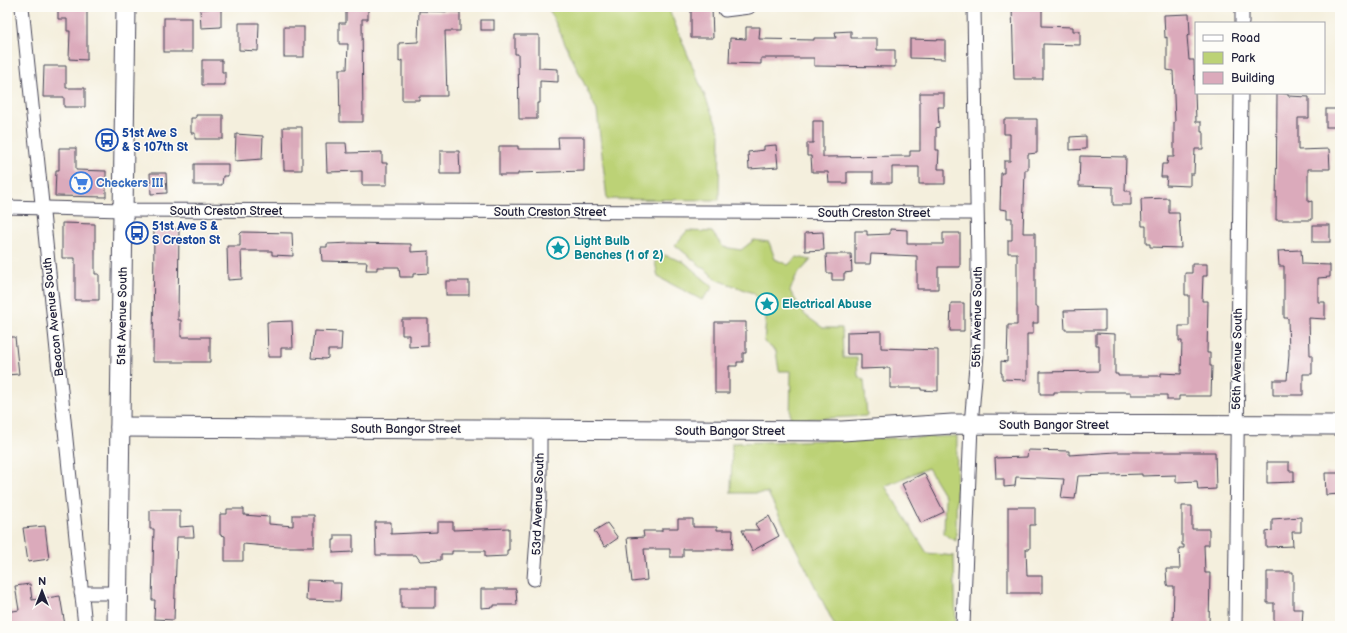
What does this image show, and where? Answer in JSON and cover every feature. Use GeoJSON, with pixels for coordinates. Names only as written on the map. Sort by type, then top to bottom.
{"type":"FeatureCollection","features":[{"type":"Feature","properties":{"kind":"street","name":"Beacon Avenue South"},"geometry":{"type":"LineString","coordinates":[[22,7],[85,626]]}},
{"type":"Feature","properties":{"kind":"street","name":"51st Avenue South"},"geometry":{"type":"LineString","coordinates":[[117,626],[126,7]]}},
{"type":"Feature","properties":{"kind":"street"},"geometry":{"type":"LineString","coordinates":[[725,10],[749,7]]}},
{"type":"Feature","properties":{"kind":"street","name":"55th Avenue South"},"geometry":{"type":"LineString","coordinates":[[963,626],[971,425],[977,354],[978,263],[976,213],[974,7]]}},
{"type":"Feature","properties":{"kind":"street"},"geometry":{"type":"LineString","coordinates":[[1242,7],[1242,22]]}},
{"type":"Feature","properties":{"kind":"street","name":"56th Avenue South"},"geometry":{"type":"LineString","coordinates":[[1235,626],[1241,94]]}},
{"type":"Feature","properties":{"kind":"street","name":"South Creston Street"},"geometry":{"type":"LineString","coordinates":[[7,207],[123,210],[976,213]]}},
{"type":"Feature","properties":{"kind":"street","name":"South Bangor Street"},"geometry":{"type":"LineString","coordinates":[[120,427],[842,432],[952,424],[1340,425]]}},
{"type":"Feature","properties":{"kind":"street","name":"53rd Avenue South"},"geometry":{"type":"LineString","coordinates":[[534,579],[540,498],[540,430]]}},
{"type":"Feature","properties":{"kind":"street"},"geometry":{"type":"LineString","coordinates":[[81,594],[118,592]]}},
{"type":"Feature","properties":{"kind":"green space"},"geometry":{"type":"Polygon","coordinates":[[[548,7],[668,7],[720,133],[719,200],[607,199],[597,111],[548,7]]]}},
{"type":"Feature","properties":{"kind":"green space"},"geometry":{"type":"Polygon","coordinates":[[[687,231],[712,232],[723,247],[741,250],[754,240],[769,242],[775,259],[788,265],[797,257],[811,260],[796,276],[790,291],[805,315],[823,328],[842,328],[843,358],[857,358],[858,376],[864,380],[867,416],[790,420],[791,371],[779,371],[776,351],[764,342],[767,307],[753,293],[718,280],[675,245],[687,231]]]}},
{"type":"Feature","properties":{"kind":"green space"},"geometry":{"type":"Polygon","coordinates":[[[653,251],[684,262],[713,287],[702,300],[658,277],[653,251]]]}},
{"type":"Feature","properties":{"kind":"green space"},"geometry":{"type":"Polygon","coordinates":[[[957,436],[956,541],[944,534],[945,496],[928,468],[885,486],[927,553],[954,556],[956,626],[835,626],[768,493],[731,493],[732,443],[957,436]]]}},
{"type":"Feature","properties":{"kind":"building"},"geometry":{"type":"Polygon","coordinates":[[[346,7],[368,7],[368,19],[362,19],[363,122],[340,122],[339,69],[347,69],[348,44],[339,44],[339,23],[346,23],[346,7]]]}},
{"type":"Feature","properties":{"kind":"building"},"geometry":{"type":"Polygon","coordinates":[[[1012,7],[1042,7],[1042,26],[1073,27],[1073,31],[1080,31],[1080,45],[1043,44],[1043,79],[1014,79],[1012,7]]]}},
{"type":"Feature","properties":{"kind":"building"},"geometry":{"type":"Polygon","coordinates":[[[58,8],[87,8],[87,60],[69,59],[70,31],[67,31],[67,19],[58,19],[58,8]]]}},
{"type":"Feature","properties":{"kind":"building"},"geometry":{"type":"Polygon","coordinates":[[[221,8],[221,27],[201,28],[200,9],[221,8]]]}},
{"type":"Feature","properties":{"kind":"building"},"geometry":{"type":"Polygon","coordinates":[[[691,8],[712,8],[713,38],[691,38],[691,8]]]}},
{"type":"Feature","properties":{"kind":"building"},"geometry":{"type":"Polygon","coordinates":[[[419,11],[460,12],[460,31],[445,31],[447,96],[419,96],[419,100],[402,100],[402,60],[399,62],[399,43],[418,42],[419,11]]]}},
{"type":"Feature","properties":{"kind":"building"},"geometry":{"type":"Polygon","coordinates":[[[1189,14],[1190,35],[1187,36],[1189,60],[1194,60],[1196,122],[1201,122],[1201,132],[1203,132],[1203,149],[1195,149],[1194,174],[1190,174],[1190,186],[1166,185],[1167,177],[1161,177],[1162,164],[1167,164],[1168,157],[1174,157],[1175,122],[1173,71],[1167,70],[1167,37],[1165,38],[1164,15],[1189,14]]]}},
{"type":"Feature","properties":{"kind":"building"},"geometry":{"type":"Polygon","coordinates":[[[164,18],[192,18],[192,52],[164,52],[164,18]]]}},
{"type":"Feature","properties":{"kind":"building"},"geometry":{"type":"Polygon","coordinates":[[[481,20],[494,20],[494,30],[481,30],[481,20]]]}},
{"type":"Feature","properties":{"kind":"building"},"geometry":{"type":"Polygon","coordinates":[[[239,23],[259,23],[258,51],[239,50],[239,23]]]}},
{"type":"Feature","properties":{"kind":"building"},"geometry":{"type":"Polygon","coordinates":[[[284,27],[304,27],[304,57],[284,57],[284,27]]]}},
{"type":"Feature","properties":{"kind":"building"},"geometry":{"type":"Polygon","coordinates":[[[746,27],[760,27],[759,39],[814,40],[814,38],[836,38],[835,32],[851,31],[851,38],[877,38],[877,50],[895,50],[895,67],[814,66],[814,58],[761,58],[761,64],[729,63],[730,38],[746,39],[746,27]]]}},
{"type":"Feature","properties":{"kind":"building"},"geometry":{"type":"Polygon","coordinates":[[[515,35],[539,35],[539,68],[558,69],[558,82],[540,81],[540,103],[537,103],[537,119],[519,119],[518,54],[515,54],[515,35]]]}},
{"type":"Feature","properties":{"kind":"building"},"geometry":{"type":"Polygon","coordinates":[[[910,39],[945,40],[945,59],[910,58],[910,39]]]}},
{"type":"Feature","properties":{"kind":"building"},"geometry":{"type":"Polygon","coordinates":[[[202,60],[222,60],[222,72],[225,72],[225,85],[202,85],[202,60]]]}},
{"type":"Feature","properties":{"kind":"building"},"geometry":{"type":"Polygon","coordinates":[[[44,66],[66,66],[66,88],[85,88],[85,107],[64,107],[64,97],[43,97],[44,66]]]}},
{"type":"Feature","properties":{"kind":"building"},"geometry":{"type":"Polygon","coordinates":[[[920,93],[944,93],[944,107],[938,107],[939,127],[936,128],[936,150],[939,150],[938,169],[945,169],[945,184],[919,184],[919,167],[892,167],[892,183],[873,183],[873,172],[847,172],[847,183],[829,183],[828,172],[812,172],[811,156],[807,156],[807,143],[813,143],[813,121],[823,121],[823,157],[910,156],[910,151],[920,151],[920,93]]]}},
{"type":"Feature","properties":{"kind":"building"},"geometry":{"type":"Polygon","coordinates":[[[1277,94],[1309,97],[1309,118],[1298,118],[1298,150],[1329,149],[1330,169],[1308,169],[1308,202],[1312,201],[1312,220],[1276,220],[1277,94]]]}},
{"type":"Feature","properties":{"kind":"building"},"geometry":{"type":"Polygon","coordinates":[[[1326,109],[1340,109],[1340,127],[1326,127],[1326,109]]]}},
{"type":"Feature","properties":{"kind":"building"},"geometry":{"type":"Polygon","coordinates":[[[196,115],[223,115],[223,139],[195,139],[195,133],[191,133],[191,118],[196,118],[196,115]]]}},
{"type":"Feature","properties":{"kind":"building"},"geometry":{"type":"Polygon","coordinates":[[[1004,119],[1037,119],[1037,153],[1028,154],[1028,170],[1025,170],[1023,233],[1035,233],[1035,307],[1038,307],[1038,323],[1033,323],[1033,334],[1027,334],[1027,380],[1002,379],[1001,373],[1001,361],[1007,362],[1008,325],[1017,325],[1017,253],[1008,253],[1008,240],[1012,240],[1012,218],[1007,218],[1007,210],[1000,209],[1001,173],[1004,173],[1004,161],[1010,161],[1010,134],[1004,134],[1004,119]]]}},
{"type":"Feature","properties":{"kind":"building"},"geometry":{"type":"Polygon","coordinates":[[[283,127],[302,127],[302,170],[284,170],[283,127]]]}},
{"type":"Feature","properties":{"kind":"building"},"geometry":{"type":"Polygon","coordinates":[[[236,134],[263,136],[262,159],[235,161],[236,134]]]}},
{"type":"Feature","properties":{"kind":"building"},"geometry":{"type":"Polygon","coordinates":[[[1086,136],[1086,149],[1070,150],[1070,137],[1086,136]]]}},
{"type":"Feature","properties":{"kind":"building"},"geometry":{"type":"Polygon","coordinates":[[[558,137],[584,137],[584,171],[499,175],[499,146],[518,146],[518,149],[559,149],[558,137]]]}},
{"type":"Feature","properties":{"kind":"building"},"geometry":{"type":"Polygon","coordinates":[[[326,143],[346,143],[347,153],[382,152],[382,163],[387,163],[387,185],[362,185],[362,171],[327,172],[326,143]]]}},
{"type":"Feature","properties":{"kind":"building"},"geometry":{"type":"Polygon","coordinates":[[[776,145],[778,167],[749,169],[748,152],[764,150],[764,146],[776,145]]]}},
{"type":"Feature","properties":{"kind":"building","name":"Checkers III"},"geometry":{"type":"Polygon","coordinates":[[[59,148],[76,148],[76,170],[106,171],[106,197],[55,196],[56,170],[59,170],[59,148]]]}},
{"type":"Feature","properties":{"kind":"building"},"geometry":{"type":"Polygon","coordinates":[[[440,151],[459,151],[460,174],[440,174],[440,151]]]}},
{"type":"Feature","properties":{"kind":"building"},"geometry":{"type":"Polygon","coordinates":[[[1080,156],[1126,157],[1125,191],[1131,191],[1131,205],[1113,205],[1113,187],[1079,186],[1080,156]]]}},
{"type":"Feature","properties":{"kind":"building"},"geometry":{"type":"Polygon","coordinates":[[[194,164],[228,164],[228,176],[223,176],[222,185],[194,185],[194,164]]]}},
{"type":"Feature","properties":{"kind":"building"},"geometry":{"type":"Polygon","coordinates":[[[150,173],[166,173],[167,193],[151,194],[150,173]]]}},
{"type":"Feature","properties":{"kind":"building"},"geometry":{"type":"Polygon","coordinates":[[[1169,198],[1169,213],[1179,213],[1181,248],[1150,247],[1150,244],[1146,244],[1146,226],[1142,226],[1141,199],[1169,198]]]}},
{"type":"Feature","properties":{"kind":"building"},"geometry":{"type":"Polygon","coordinates":[[[62,223],[95,224],[95,274],[99,274],[99,300],[75,300],[75,258],[62,258],[62,223]]]}},
{"type":"Feature","properties":{"kind":"building"},"geometry":{"type":"Polygon","coordinates":[[[1313,225],[1330,225],[1330,242],[1313,242],[1313,225]]]}},
{"type":"Feature","properties":{"kind":"building"},"geometry":{"type":"Polygon","coordinates":[[[154,228],[179,229],[178,320],[181,320],[181,337],[210,337],[210,362],[153,362],[154,228]]]}},
{"type":"Feature","properties":{"kind":"building"},"geometry":{"type":"Polygon","coordinates":[[[890,229],[907,230],[907,244],[943,244],[943,233],[960,233],[960,267],[938,267],[938,289],[917,289],[917,256],[871,254],[870,264],[855,264],[855,231],[867,231],[867,235],[890,234],[890,229]]]}},
{"type":"Feature","properties":{"kind":"building"},"geometry":{"type":"Polygon","coordinates":[[[242,232],[292,233],[293,256],[272,255],[272,251],[241,251],[242,279],[228,280],[227,246],[240,246],[240,234],[242,232]]]}},
{"type":"Feature","properties":{"kind":"building"},"geometry":{"type":"Polygon","coordinates":[[[823,232],[824,250],[805,251],[805,233],[823,232]]]}},
{"type":"Feature","properties":{"kind":"building"},"geometry":{"type":"Polygon","coordinates":[[[327,244],[411,244],[411,252],[429,251],[429,273],[413,274],[413,277],[400,277],[399,267],[377,267],[377,270],[366,270],[367,262],[322,261],[321,247],[327,247],[327,244]]]}},
{"type":"Feature","properties":{"kind":"building"},"geometry":{"type":"Polygon","coordinates":[[[1301,250],[1302,264],[1330,265],[1330,277],[1318,278],[1318,302],[1325,302],[1325,319],[1309,318],[1312,374],[1303,374],[1303,395],[1273,395],[1273,380],[1287,380],[1289,354],[1288,318],[1284,318],[1284,266],[1279,266],[1278,251],[1301,250]]]}},
{"type":"Feature","properties":{"kind":"building"},"geometry":{"type":"Polygon","coordinates":[[[826,254],[851,254],[852,272],[844,273],[844,280],[832,280],[832,273],[827,273],[826,254]]]}},
{"type":"Feature","properties":{"kind":"building"},"geometry":{"type":"Polygon","coordinates":[[[1192,264],[1207,264],[1207,276],[1203,276],[1202,301],[1208,301],[1207,353],[1210,353],[1210,366],[1212,366],[1211,396],[1179,396],[1179,400],[1167,400],[1167,395],[1131,395],[1131,392],[1054,392],[1054,394],[1040,394],[1040,372],[1099,371],[1099,345],[1096,345],[1096,333],[1115,334],[1115,374],[1118,374],[1118,376],[1161,376],[1161,373],[1181,374],[1182,341],[1179,341],[1179,326],[1189,326],[1189,295],[1185,295],[1185,273],[1192,273],[1192,264]]]}},
{"type":"Feature","properties":{"kind":"building"},"geometry":{"type":"Polygon","coordinates":[[[446,281],[469,281],[469,295],[446,295],[446,281]]]}},
{"type":"Feature","properties":{"kind":"building"},"geometry":{"type":"Polygon","coordinates":[[[951,303],[964,303],[964,331],[950,331],[951,303]]]}},
{"type":"Feature","properties":{"kind":"building"},"geometry":{"type":"Polygon","coordinates":[[[1105,310],[1105,330],[1065,330],[1064,311],[1105,310]]]}},
{"type":"Feature","properties":{"kind":"building"},"geometry":{"type":"Polygon","coordinates":[[[402,319],[428,319],[428,346],[409,347],[409,335],[402,335],[402,319]]]}},
{"type":"Feature","properties":{"kind":"building"},"geometry":{"type":"Polygon","coordinates":[[[292,321],[293,348],[281,348],[281,357],[268,357],[267,322],[292,321]]]}},
{"type":"Feature","properties":{"kind":"building"},"geometry":{"type":"Polygon","coordinates":[[[715,322],[746,322],[746,353],[743,353],[743,362],[737,362],[737,366],[729,366],[729,393],[715,393],[715,322]]]}},
{"type":"Feature","properties":{"kind":"building"},"geometry":{"type":"Polygon","coordinates":[[[314,331],[342,332],[341,350],[328,350],[328,358],[325,359],[311,358],[314,331]]]}},
{"type":"Feature","properties":{"kind":"building"},"geometry":{"type":"Polygon","coordinates":[[[881,331],[881,348],[938,350],[938,391],[921,390],[921,388],[890,388],[890,368],[861,369],[861,354],[847,354],[847,332],[881,331]]]}},
{"type":"Feature","properties":{"kind":"building"},"geometry":{"type":"Polygon","coordinates":[[[7,337],[15,337],[19,374],[7,375],[7,337]]]}},
{"type":"Feature","properties":{"kind":"building"},"geometry":{"type":"Polygon","coordinates":[[[1028,450],[1069,451],[1069,455],[1116,452],[1215,452],[1216,489],[1198,490],[1197,481],[1176,482],[1176,475],[1142,476],[1142,474],[1078,476],[1075,499],[1061,498],[1064,479],[1016,477],[1015,486],[1004,487],[1004,479],[996,479],[995,458],[1027,457],[1028,450]]]}},
{"type":"Feature","properties":{"kind":"building"},"geometry":{"type":"Polygon","coordinates":[[[1267,462],[1289,462],[1289,471],[1294,471],[1294,482],[1267,483],[1267,462]]]}},
{"type":"Feature","properties":{"kind":"building"},"geometry":{"type":"Polygon","coordinates":[[[924,473],[944,512],[921,523],[902,484],[924,473]]]}},
{"type":"Feature","properties":{"kind":"building"},"geometry":{"type":"Polygon","coordinates":[[[1325,473],[1340,473],[1340,494],[1326,495],[1325,473]]]}},
{"type":"Feature","properties":{"kind":"building"},"geometry":{"type":"Polygon","coordinates":[[[1182,506],[1192,506],[1192,529],[1209,529],[1209,545],[1204,545],[1205,573],[1210,573],[1209,626],[1173,626],[1174,586],[1168,586],[1167,584],[1166,569],[1180,569],[1179,548],[1184,548],[1184,545],[1182,545],[1182,506]]]}},
{"type":"Feature","properties":{"kind":"building"},"geometry":{"type":"Polygon","coordinates":[[[1008,507],[1035,507],[1035,525],[1030,525],[1030,549],[1026,549],[1027,576],[1042,576],[1042,593],[1008,593],[1008,507]]]}},
{"type":"Feature","properties":{"kind":"building"},"geometry":{"type":"Polygon","coordinates":[[[227,509],[244,509],[244,515],[269,517],[269,524],[293,526],[293,515],[314,515],[314,547],[279,547],[243,544],[243,561],[225,561],[225,536],[220,535],[220,514],[227,514],[227,509]]]}},
{"type":"Feature","properties":{"kind":"building"},"geometry":{"type":"Polygon","coordinates":[[[150,510],[180,510],[180,527],[193,526],[194,537],[177,537],[174,620],[154,619],[155,600],[152,600],[154,529],[150,529],[150,510]]]}},
{"type":"Feature","properties":{"kind":"building"},"geometry":{"type":"Polygon","coordinates":[[[769,516],[779,536],[752,551],[742,530],[759,530],[755,524],[769,516]]]}},
{"type":"Feature","properties":{"kind":"building"},"geometry":{"type":"Polygon","coordinates":[[[1301,517],[1301,532],[1292,532],[1293,546],[1266,547],[1266,532],[1272,531],[1272,519],[1301,517]]]}},
{"type":"Feature","properties":{"kind":"building"},"geometry":{"type":"Polygon","coordinates":[[[678,519],[693,519],[693,527],[717,527],[717,530],[733,530],[732,549],[683,549],[683,557],[670,557],[670,549],[644,549],[647,580],[632,582],[627,538],[644,537],[643,531],[662,531],[662,528],[678,528],[678,519]]]}},
{"type":"Feature","properties":{"kind":"building"},"geometry":{"type":"Polygon","coordinates":[[[375,522],[391,522],[391,534],[437,532],[437,522],[453,522],[453,530],[509,528],[509,550],[507,550],[507,556],[485,557],[485,551],[452,551],[452,554],[441,554],[441,560],[420,561],[416,555],[376,555],[375,522]]]}},
{"type":"Feature","properties":{"kind":"building"},"geometry":{"type":"Polygon","coordinates":[[[607,523],[618,538],[605,547],[594,531],[607,523]]]}},
{"type":"Feature","properties":{"kind":"building"},"geometry":{"type":"Polygon","coordinates":[[[45,526],[49,559],[28,562],[23,528],[45,526]]]}},
{"type":"Feature","properties":{"kind":"building"},"geometry":{"type":"Polygon","coordinates":[[[335,535],[353,535],[353,552],[333,553],[333,540],[335,540],[335,535]]]}},
{"type":"Feature","properties":{"kind":"building"},"geometry":{"type":"Polygon","coordinates":[[[1267,572],[1293,572],[1293,609],[1303,609],[1302,626],[1274,626],[1274,603],[1267,603],[1267,572]]]}},
{"type":"Feature","properties":{"kind":"building"},"geometry":{"type":"Polygon","coordinates":[[[307,580],[332,581],[332,583],[341,583],[340,601],[306,600],[307,580]]]}},
{"type":"Feature","properties":{"kind":"building"},"geometry":{"type":"Polygon","coordinates":[[[30,584],[32,600],[60,596],[65,625],[7,626],[7,612],[19,610],[15,586],[30,584]]]}},
{"type":"Feature","properties":{"kind":"building"},"geometry":{"type":"Polygon","coordinates":[[[401,587],[435,587],[435,608],[401,608],[401,587]]]}},
{"type":"Feature","properties":{"kind":"building"},"geometry":{"type":"Polygon","coordinates":[[[481,589],[516,589],[517,605],[494,605],[494,607],[481,608],[481,589]]]}},
{"type":"Feature","properties":{"kind":"place","name":"51st Ave S & S 107th St"},"geometry":{"type":"Point","coordinates":[107,140]}},
{"type":"Feature","properties":{"kind":"place","name":"Checkers III"},"geometry":{"type":"Point","coordinates":[81,183]}},
{"type":"Feature","properties":{"kind":"place","name":"51st Ave S & S Creston St"},"geometry":{"type":"Point","coordinates":[137,233]}},
{"type":"Feature","properties":{"kind":"place","name":"Light Bulb Benches (1 of 2)"},"geometry":{"type":"Point","coordinates":[558,248]}},
{"type":"Feature","properties":{"kind":"place","name":"Electrical Abuse"},"geometry":{"type":"Point","coordinates":[767,304]}}]}
